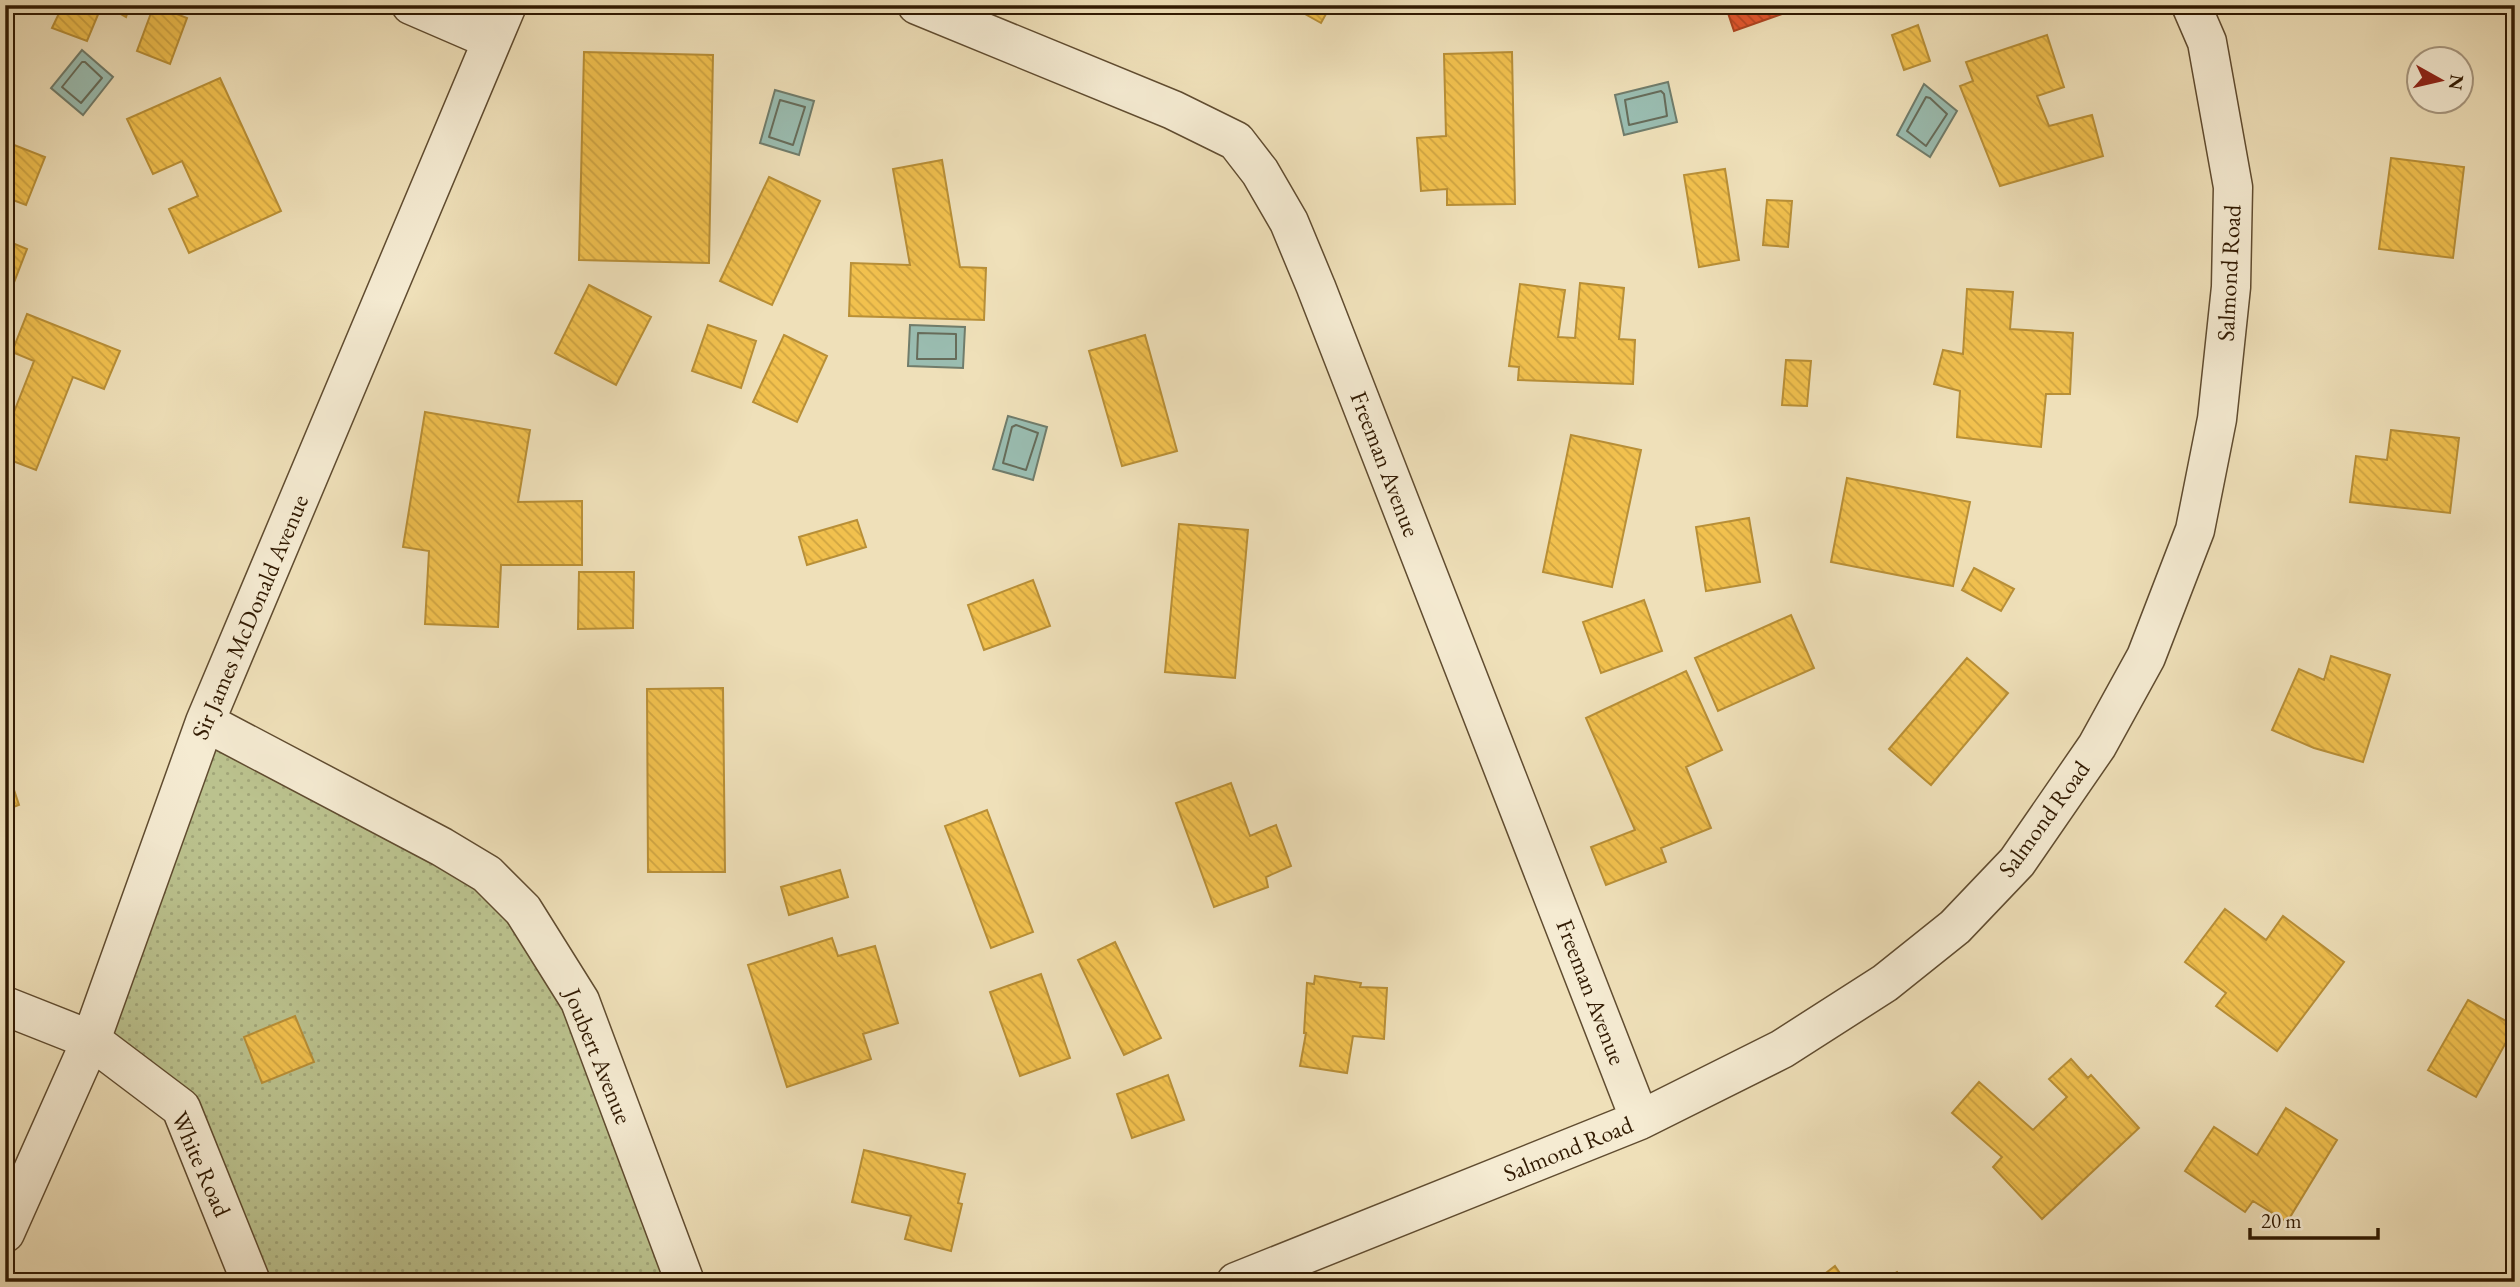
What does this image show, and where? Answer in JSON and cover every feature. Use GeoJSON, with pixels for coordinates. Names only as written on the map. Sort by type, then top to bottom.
{"type":"FeatureCollection","features":[{"type":"Feature","properties":{"kind":"street"},"geometry":{"type":"LineString","coordinates":[[411,5],[492,40]]}},
{"type":"Feature","properties":{"kind":"street","name":"Sir James McDonald Avenue"},"geometry":{"type":"LineString","coordinates":[[5,1233],[91,1040],[205,722],[508,5]]}},
{"type":"Feature","properties":{"kind":"street","name":"Freeman Avenue"},"geometry":{"type":"LineString","coordinates":[[917,5],[1173,110],[1236,141],[1260,172],[1289,222],[1316,287],[1640,1120]]}},
{"type":"Feature","properties":{"kind":"street","name":"Salmond Road"},"geometry":{"type":"LineString","coordinates":[[1236,1282],[1640,1120],[1782,1049],[1885,983],[1955,928],[2018,862],[2097,746],[2146,657],[2194,530],[2217,419],[2231,287],[2233,187],[2207,42],[2191,5]]}},
{"type":"Feature","properties":{"kind":"street","name":"Joubert Avenue"},"geometry":{"type":"LineString","coordinates":[[205,722],[487,874],[523,910],[580,1002],[685,1282]]}},
{"type":"Feature","properties":{"kind":"street","name":"White Road"},"geometry":{"type":"LineString","coordinates":[[5,1006],[91,1040],[181,1108],[251,1282]]}},
{"type":"Feature","properties":{"kind":"green space"},"geometry":{"type":"Polygon","coordinates":[[[212,743],[479,882],[569,1003],[673,1282],[264,1282],[192,1103],[105,1033],[212,743]]]}},
{"type":"Feature","properties":{"kind":"water"},"geometry":{"type":"Polygon","coordinates":[[[82,50],[113,77],[83,115],[51,88],[82,50]]]}},
{"type":"Feature","properties":{"kind":"water"},"geometry":{"type":"Polygon","coordinates":[[[1668,82],[1677,122],[1624,135],[1615,95],[1668,82]]]}},
{"type":"Feature","properties":{"kind":"water"},"geometry":{"type":"Polygon","coordinates":[[[1924,84],[1957,111],[1930,157],[1897,135],[1924,84]]]}},
{"type":"Feature","properties":{"kind":"water"},"geometry":{"type":"Polygon","coordinates":[[[775,90],[814,101],[799,155],[760,143],[775,90]]]}},
{"type":"Feature","properties":{"kind":"water"},"geometry":{"type":"Polygon","coordinates":[[[910,325],[965,327],[963,368],[908,366],[910,325]]]}},
{"type":"Feature","properties":{"kind":"water"},"geometry":{"type":"Polygon","coordinates":[[[1008,416],[1047,427],[1033,480],[993,469],[1008,416]]]}},
{"type":"Feature","properties":{"kind":"building: Homes"},"geometry":{"type":"Polygon","coordinates":[[[63,5],[102,5],[87,41],[52,28],[63,5]]]}},
{"type":"Feature","properties":{"kind":"building: Homes"},"geometry":{"type":"Polygon","coordinates":[[[105,5],[130,5],[126,17],[105,5]]]}},
{"type":"Feature","properties":{"kind":"building: Homes"},"geometry":{"type":"Polygon","coordinates":[[[154,5],[187,18],[170,64],[137,51],[154,5]]]}},
{"type":"Feature","properties":{"kind":"building: Homes"},"geometry":{"type":"Polygon","coordinates":[[[1289,5],[1331,5],[1321,23],[1289,5]]]}},
{"type":"Feature","properties":{"kind":"building: Homes"},"geometry":{"type":"Polygon","coordinates":[[[1918,25],[1930,61],[1904,70],[1892,35],[1918,25]]]}},
{"type":"Feature","properties":{"kind":"building: Homes"},"geometry":{"type":"Polygon","coordinates":[[[2047,35],[2064,87],[2037,96],[2049,126],[2092,115],[2103,156],[2000,186],[1960,86],[1973,81],[1966,62],[2047,35]]]}},
{"type":"Feature","properties":{"kind":"building: Homes"},"geometry":{"type":"Polygon","coordinates":[[[584,52],[713,55],[709,263],[579,260],[584,52]]]}},
{"type":"Feature","properties":{"kind":"building: Homes"},"geometry":{"type":"Polygon","coordinates":[[[1512,52],[1515,204],[1447,205],[1447,189],[1421,191],[1417,138],[1446,136],[1444,54],[1512,52]]]}},
{"type":"Feature","properties":{"kind":"building: Homes"},"geometry":{"type":"Polygon","coordinates":[[[220,78],[281,211],[189,253],[169,209],[198,196],[182,161],[153,174],[127,119],[220,78]]]}},
{"type":"Feature","properties":{"kind":"building: Homes"},"geometry":{"type":"Polygon","coordinates":[[[9,143],[45,157],[26,205],[5,197],[5,151],[9,143]]]}},
{"type":"Feature","properties":{"kind":"building: Homes"},"geometry":{"type":"Polygon","coordinates":[[[2391,158],[2464,167],[2453,258],[2379,249],[2391,158]]]}},
{"type":"Feature","properties":{"kind":"building: Homes"},"geometry":{"type":"Polygon","coordinates":[[[942,160],[960,267],[986,268],[984,320],[849,316],[851,263],[910,265],[893,169],[942,160]]]}},
{"type":"Feature","properties":{"kind":"building: Homes"},"geometry":{"type":"Polygon","coordinates":[[[1725,169],[1739,260],[1699,267],[1684,175],[1725,169]]]}},
{"type":"Feature","properties":{"kind":"building: Homes"},"geometry":{"type":"Polygon","coordinates":[[[769,177],[820,201],[772,305],[720,281],[769,177]]]}},
{"type":"Feature","properties":{"kind":"building: Homes"},"geometry":{"type":"Polygon","coordinates":[[[1767,200],[1792,201],[1788,247],[1763,245],[1767,200]]]}},
{"type":"Feature","properties":{"kind":"building: Homes"},"geometry":{"type":"Polygon","coordinates":[[[5,240],[27,249],[6,303],[5,303],[5,240]]]}},
{"type":"Feature","properties":{"kind":"building: Homes"},"geometry":{"type":"Polygon","coordinates":[[[1580,283],[1624,288],[1619,339],[1635,340],[1633,384],[1518,380],[1519,367],[1509,366],[1520,284],[1565,290],[1558,337],[1575,338],[1580,283]]]}},
{"type":"Feature","properties":{"kind":"building: Homes"},"geometry":{"type":"Polygon","coordinates":[[[589,285],[651,317],[616,385],[555,353],[589,285]]]}},
{"type":"Feature","properties":{"kind":"building: Homes"},"geometry":{"type":"Polygon","coordinates":[[[1967,289],[2013,292],[2010,329],[2073,333],[2070,394],[2046,394],[2041,447],[1957,437],[1960,391],[1934,384],[1943,350],[1963,354],[1967,289]]]}},
{"type":"Feature","properties":{"kind":"building: Homes"},"geometry":{"type":"Polygon","coordinates":[[[27,314],[120,351],[104,389],[73,377],[36,470],[5,458],[5,414],[12,417],[34,361],[12,352],[27,314]]]}},
{"type":"Feature","properties":{"kind":"building: Homes"},"geometry":{"type":"Polygon","coordinates":[[[708,325],[756,341],[741,388],[692,371],[708,325]]]}},
{"type":"Feature","properties":{"kind":"building: Homes"},"geometry":{"type":"Polygon","coordinates":[[[784,335],[827,356],[797,422],[753,402],[784,335]]]}},
{"type":"Feature","properties":{"kind":"building: Homes"},"geometry":{"type":"Polygon","coordinates":[[[1145,335],[1177,451],[1122,466],[1089,351],[1145,335]]]}},
{"type":"Feature","properties":{"kind":"building: Homes"},"geometry":{"type":"Polygon","coordinates":[[[1786,360],[1811,361],[1807,406],[1782,405],[1786,360]]]}},
{"type":"Feature","properties":{"kind":"building: Homes"},"geometry":{"type":"Polygon","coordinates":[[[425,412],[530,430],[518,502],[582,501],[582,565],[501,565],[498,627],[425,624],[429,551],[403,547],[425,412]]]}},
{"type":"Feature","properties":{"kind":"building: Homes"},"geometry":{"type":"Polygon","coordinates":[[[2391,430],[2459,438],[2450,513],[2350,502],[2356,456],[2387,460],[2391,430]]]}},
{"type":"Feature","properties":{"kind":"building: Homes"},"geometry":{"type":"Polygon","coordinates":[[[1571,435],[1641,450],[1612,587],[1543,572],[1571,435]]]}},
{"type":"Feature","properties":{"kind":"building: Homes"},"geometry":{"type":"Polygon","coordinates":[[[1847,478],[1970,502],[1953,586],[1831,562],[1847,478]]]}},
{"type":"Feature","properties":{"kind":"building: Homes"},"geometry":{"type":"Polygon","coordinates":[[[1749,518],[1760,582],[1706,591],[1696,527],[1749,518]]]}},
{"type":"Feature","properties":{"kind":"building: Homes"},"geometry":{"type":"Polygon","coordinates":[[[857,520],[866,547],[807,565],[799,537],[857,520]]]}},
{"type":"Feature","properties":{"kind":"building: Homes"},"geometry":{"type":"Polygon","coordinates":[[[1179,524],[1248,530],[1235,678],[1165,672],[1179,524]]]}},
{"type":"Feature","properties":{"kind":"building: Homes"},"geometry":{"type":"Polygon","coordinates":[[[1974,568],[2014,589],[2001,611],[1962,590],[1974,568]]]}},
{"type":"Feature","properties":{"kind":"building: Homes"},"geometry":{"type":"Polygon","coordinates":[[[579,572],[634,572],[633,628],[578,629],[579,572]]]}},
{"type":"Feature","properties":{"kind":"building: Homes"},"geometry":{"type":"Polygon","coordinates":[[[1033,580],[1050,626],[984,650],[968,605],[1033,580]]]}},
{"type":"Feature","properties":{"kind":"building: Homes"},"geometry":{"type":"Polygon","coordinates":[[[1644,600],[1662,651],[1601,673],[1583,622],[1644,600]]]}},
{"type":"Feature","properties":{"kind":"building: Homes"},"geometry":{"type":"Polygon","coordinates":[[[1791,615],[1814,668],[1718,711],[1695,658],[1791,615]]]}},
{"type":"Feature","properties":{"kind":"building: Homes"},"geometry":{"type":"Polygon","coordinates":[[[2331,656],[2390,675],[2363,762],[2314,748],[2272,730],[2299,669],[2324,680],[2331,656]]]}},
{"type":"Feature","properties":{"kind":"building: Homes"},"geometry":{"type":"Polygon","coordinates":[[[1967,658],[2008,693],[1931,785],[1889,749],[1967,658]]]}},
{"type":"Feature","properties":{"kind":"building: Homes"},"geometry":{"type":"Polygon","coordinates":[[[1686,671],[1722,750],[1686,767],[1711,828],[1661,848],[1666,862],[1606,885],[1591,847],[1635,830],[1586,718],[1686,671]]]}},
{"type":"Feature","properties":{"kind":"building: Homes"},"geometry":{"type":"Polygon","coordinates":[[[723,688],[725,872],[648,872],[647,689],[723,688]]]}},
{"type":"Feature","properties":{"kind":"building: Homes"},"geometry":{"type":"Polygon","coordinates":[[[5,763],[19,805],[5,810],[5,763]]]}},
{"type":"Feature","properties":{"kind":"building: Homes"},"geometry":{"type":"Polygon","coordinates":[[[1231,783],[1250,836],[1276,825],[1291,866],[1266,877],[1268,887],[1214,907],[1176,803],[1231,783]]]}},
{"type":"Feature","properties":{"kind":"building: Homes"},"geometry":{"type":"Polygon","coordinates":[[[987,810],[1033,932],[991,948],[945,826],[987,810]]]}},
{"type":"Feature","properties":{"kind":"building: Homes"},"geometry":{"type":"Polygon","coordinates":[[[840,870],[848,897],[789,915],[781,887],[840,870]]]}},
{"type":"Feature","properties":{"kind":"building: Homes"},"geometry":{"type":"Polygon","coordinates":[[[2225,909],[2266,940],[2283,916],[2344,962],[2277,1051],[2216,1006],[2226,993],[2185,962],[2225,909]]]}},
{"type":"Feature","properties":{"kind":"building: Homes"},"geometry":{"type":"Polygon","coordinates":[[[832,938],[838,956],[875,946],[898,1023],[863,1034],[871,1059],[787,1087],[748,965],[832,938]]]}},
{"type":"Feature","properties":{"kind":"building: Homes"},"geometry":{"type":"Polygon","coordinates":[[[1115,942],[1161,1038],[1124,1055],[1078,960],[1115,942]]]}},
{"type":"Feature","properties":{"kind":"building: Homes"},"geometry":{"type":"Polygon","coordinates":[[[1041,974],[1070,1058],[1020,1076],[990,992],[1041,974]]]}},
{"type":"Feature","properties":{"kind":"building: Homes"},"geometry":{"type":"Polygon","coordinates":[[[1315,976],[1361,983],[1360,987],[1387,988],[1384,1039],[1353,1036],[1347,1073],[1300,1066],[1306,1033],[1307,983],[1314,984],[1315,976]]]}},
{"type":"Feature","properties":{"kind":"building: Homes"},"geometry":{"type":"Polygon","coordinates":[[[2468,1000],[2515,1026],[2476,1097],[2428,1070],[2468,1000]]]}},
{"type":"Feature","properties":{"kind":"building: Homes"},"geometry":{"type":"Polygon","coordinates":[[[295,1016],[314,1062],[262,1083],[244,1037],[295,1016]]]}},
{"type":"Feature","properties":{"kind":"building: Homes"},"geometry":{"type":"Polygon","coordinates":[[[2071,1059],[2088,1078],[2091,1075],[2139,1128],[2042,1219],[1993,1167],[2002,1157],[1952,1113],[1979,1082],[2033,1130],[2067,1097],[2049,1079],[2071,1059]]]}},
{"type":"Feature","properties":{"kind":"building: Homes"},"geometry":{"type":"Polygon","coordinates":[[[1168,1075],[1184,1120],[1132,1138],[1117,1094],[1168,1075]]]}},
{"type":"Feature","properties":{"kind":"building: Homes"},"geometry":{"type":"Polygon","coordinates":[[[2286,1108],[2337,1140],[2287,1222],[2253,1201],[2245,1212],[2185,1171],[2214,1127],[2257,1155],[2286,1108]]]}},
{"type":"Feature","properties":{"kind":"building: Homes"},"geometry":{"type":"Polygon","coordinates":[[[864,1150],[965,1174],[958,1203],[962,1204],[951,1251],[905,1239],[911,1216],[852,1202],[864,1150]]]}},
{"type":"Feature","properties":{"kind":"building: Homes"},"geometry":{"type":"Polygon","coordinates":[[[1835,1266],[1846,1282],[1814,1282],[1835,1266]]]}},
{"type":"Feature","properties":{"kind":"building: Homes"},"geometry":{"type":"Polygon","coordinates":[[[1897,1272],[1903,1282],[1880,1282],[1897,1272]]]}},
{"type":"Feature","properties":{"kind":"building: Shops"},"geometry":{"type":"Polygon","coordinates":[[[1807,5],[1734,31],[1726,7],[1807,5]]]}}]}
